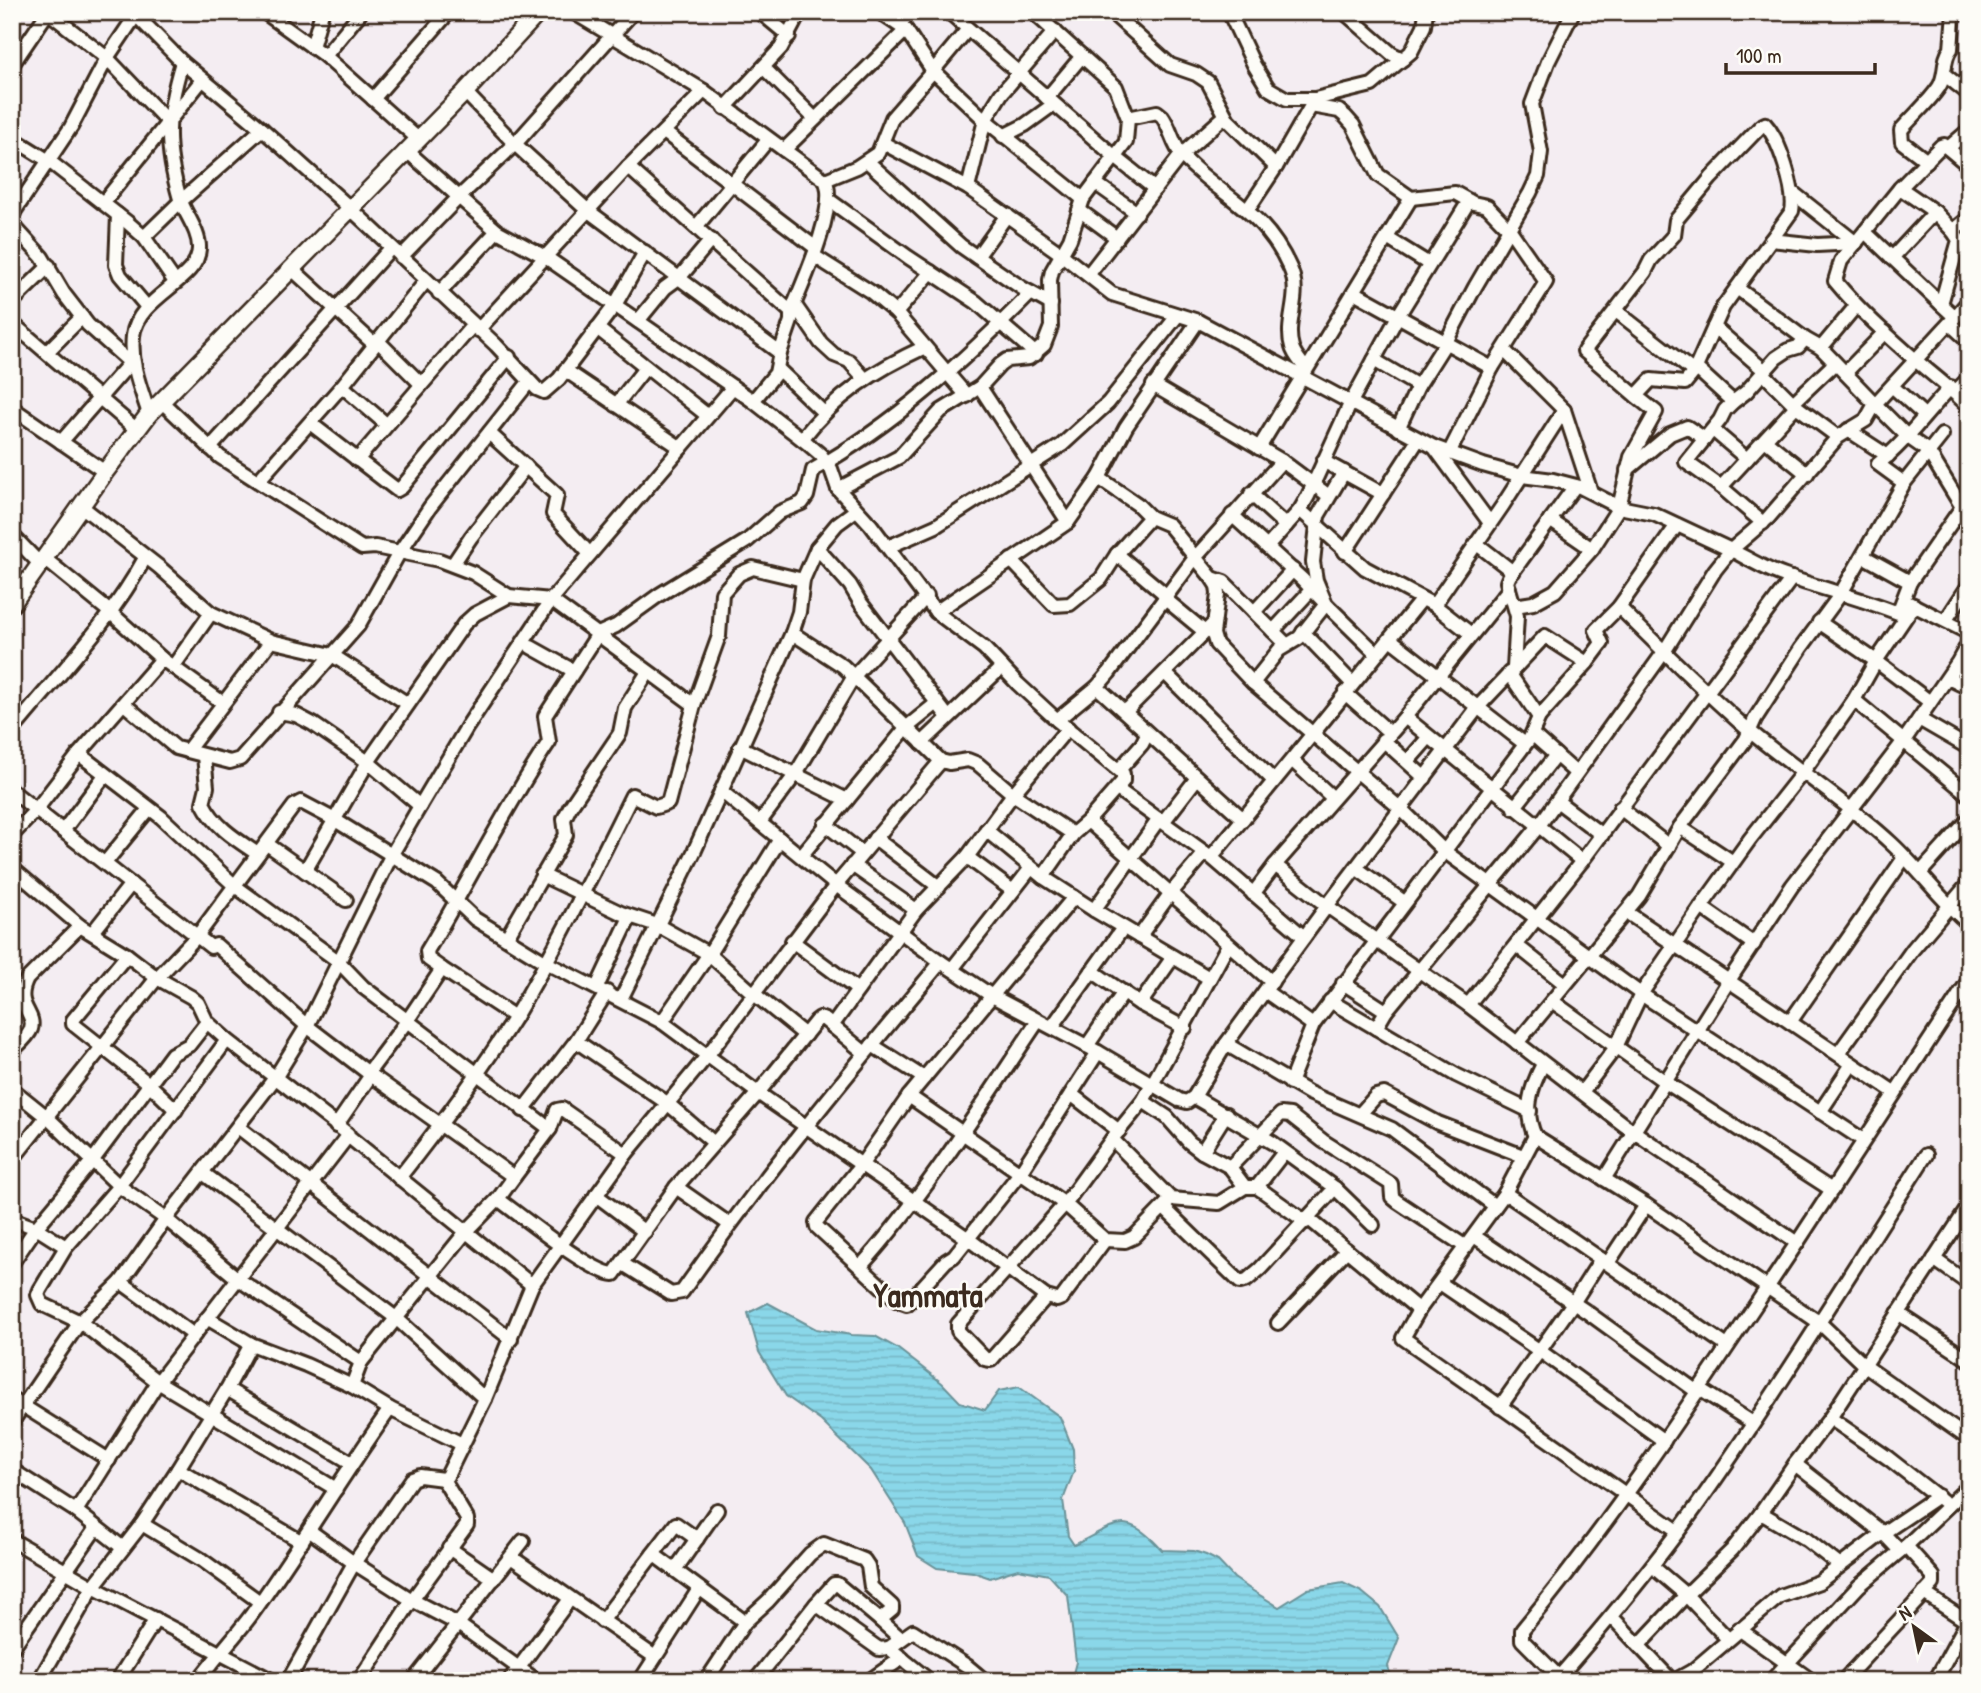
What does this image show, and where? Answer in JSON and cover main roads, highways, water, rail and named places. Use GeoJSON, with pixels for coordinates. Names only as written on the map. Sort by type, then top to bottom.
{"type":"FeatureCollection","features":[{"type":"Feature","properties":{"kind":"water"},"geometry":{"type":"Polygon","coordinates":[[[768,1303],[816,1329],[875,1336],[897,1348],[942,1383],[960,1402],[985,1410],[999,1391],[1019,1387],[1060,1417],[1073,1449],[1074,1471],[1063,1500],[1068,1536],[1074,1545],[1111,1527],[1129,1525],[1139,1529],[1162,1550],[1194,1551],[1218,1561],[1234,1578],[1279,1607],[1308,1589],[1343,1583],[1362,1592],[1380,1607],[1399,1638],[1388,1666],[1392,1681],[1071,1681],[1076,1662],[1068,1596],[1049,1575],[1018,1569],[990,1578],[973,1572],[937,1568],[918,1556],[905,1523],[871,1470],[821,1421],[786,1396],[759,1352],[748,1313],[768,1303]]]}},
{"type":"Feature","properties":{"kind":"district","name":"Yammata"},"geometry":{"type":"Point","coordinates":[928,1295]}}]}
